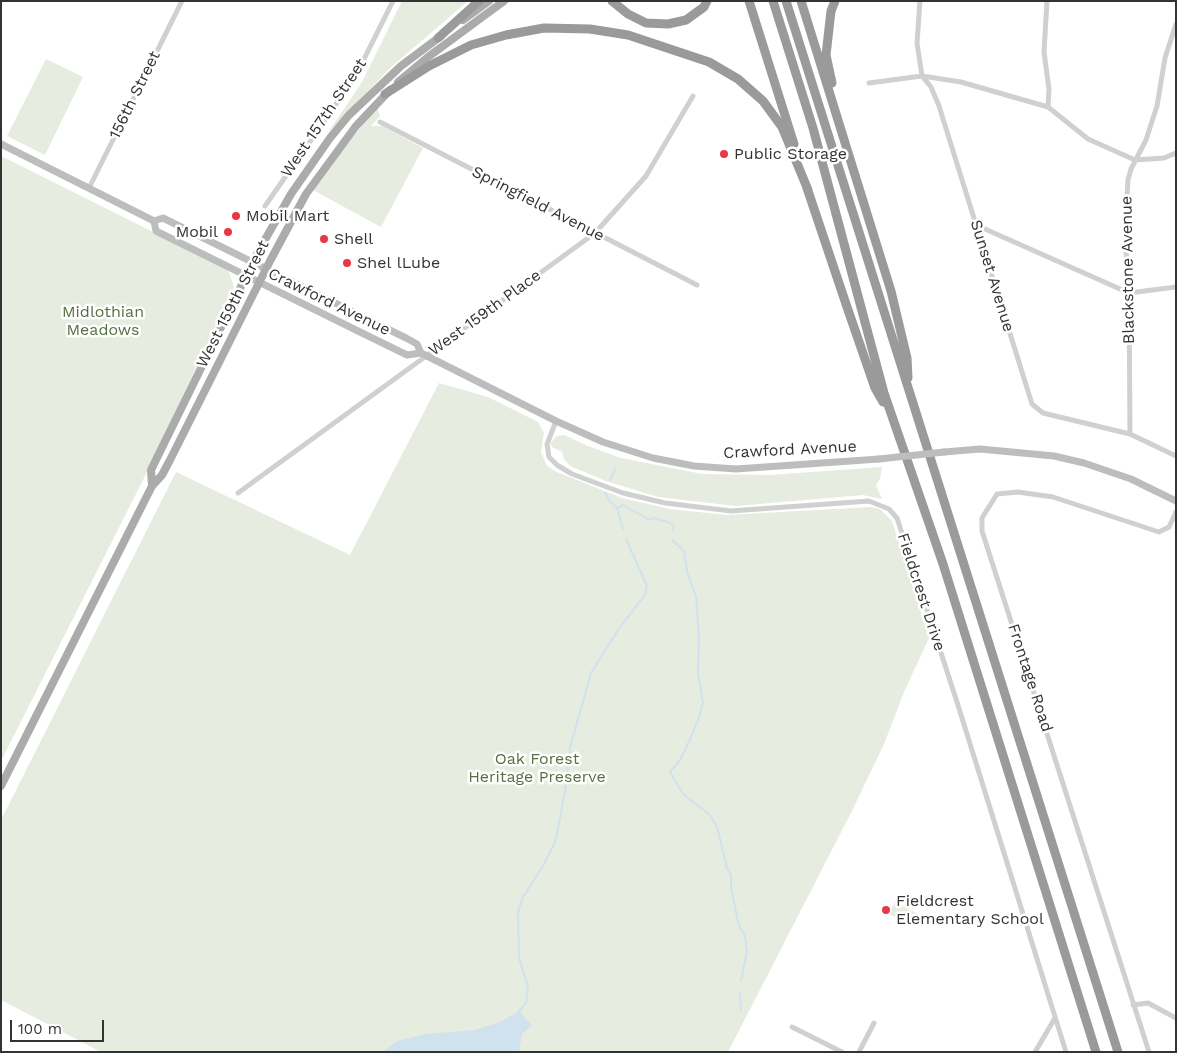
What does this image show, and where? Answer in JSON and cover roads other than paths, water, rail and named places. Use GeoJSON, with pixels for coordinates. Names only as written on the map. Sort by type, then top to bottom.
{"type":"FeatureCollection","features":[{"type":"Feature","properties":{"kind":"highway"},"geometry":{"type":"LineString","coordinates":[[438,38],[478,1]]}},
{"type":"Feature","properties":{"kind":"highway"},"geometry":{"type":"LineString","coordinates":[[612,1],[628,14],[646,23],[668,24],[686,20],[704,7],[707,1]]}},
{"type":"Feature","properties":{"kind":"highway"},"geometry":{"type":"LineString","coordinates":[[749,1],[808,190],[875,388],[896,428]]}},
{"type":"Feature","properties":{"kind":"highway"},"geometry":{"type":"LineString","coordinates":[[773,1],[813,128],[884,393],[943,564],[1096,1052]]}},
{"type":"Feature","properties":{"kind":"highway"},"geometry":{"type":"LineString","coordinates":[[786,1],[1118,1052]]}},
{"type":"Feature","properties":{"kind":"highway"},"geometry":{"type":"LineString","coordinates":[[801,1],[891,291],[907,358],[908,388]]}},
{"type":"Feature","properties":{"kind":"highway"},"geometry":{"type":"LineString","coordinates":[[835,1],[826,55],[842,132]]}},
{"type":"Feature","properties":{"kind":"highway"},"geometry":{"type":"LineString","coordinates":[[386,94],[429,66],[471,45],[506,35],[544,28],[590,28],[628,35],[709,62],[738,79],[763,101],[782,127],[808,190]]}},
{"type":"Feature","properties":{"kind":"main road","name":"West 159th Street"},"geometry":{"type":"LineString","coordinates":[[152,486],[151,470],[253,262],[291,194],[330,138],[373,90],[438,38],[489,1]]}},
{"type":"Feature","properties":{"kind":"main road","name":"West 159th Street"},"geometry":{"type":"LineString","coordinates":[[1,786],[152,486],[162,475],[259,282],[315,181],[356,126],[386,94],[428,57],[504,1]]}},
{"type":"Feature","properties":{"kind":"main road","name":"Crawford Avenue"},"geometry":{"type":"LineString","coordinates":[[1,144],[154,221],[163,218],[412,341],[417,344],[423,354]]}},
{"type":"Feature","properties":{"kind":"main road","name":"Crawford Avenue"},"geometry":{"type":"LineString","coordinates":[[154,221],[156,231],[407,355],[423,354],[556,421],[612,445],[653,458],[694,466],[736,469],[878,459],[980,449],[1054,456],[1084,463],[1131,479],[1176,501]]}},
{"type":"Feature","properties":{"kind":"street","name":"156th Street"},"geometry":{"type":"LineString","coordinates":[[89,188],[182,1]]}},
{"type":"Feature","properties":{"kind":"street","name":"West 157th Street"},"geometry":{"type":"LineString","coordinates":[[264,206],[356,77],[393,1]]}},
{"type":"Feature","properties":{"kind":"street","name":"Sunset Avenue"},"geometry":{"type":"LineString","coordinates":[[920,1],[918,43],[922,76],[931,87],[939,106],[1032,404],[1043,413],[1130,434],[1176,456]]}},
{"type":"Feature","properties":{"kind":"street"},"geometry":{"type":"LineString","coordinates":[[1047,1],[1044,52],[1048,107]]}},
{"type":"Feature","properties":{"kind":"street","name":"Blackstone Avenue"},"geometry":{"type":"LineString","coordinates":[[1130,434],[1129,293],[1125,234],[1128,180],[1135,160],[1146,140],[1157,106],[1165,58],[1176,24]]}},
{"type":"Feature","properties":{"kind":"street"},"geometry":{"type":"LineString","coordinates":[[869,83],[922,76],[970,84],[1048,107],[1088,139],[1135,160],[1164,158],[1176,153]]}},
{"type":"Feature","properties":{"kind":"street","name":"West 159th Place"},"geometry":{"type":"LineString","coordinates":[[238,492],[423,354],[595,233],[646,176],[693,96]]}},
{"type":"Feature","properties":{"kind":"street","name":"Springfield Avenue"},"geometry":{"type":"LineString","coordinates":[[380,122],[697,285]]}},
{"type":"Feature","properties":{"kind":"street"},"geometry":{"type":"LineString","coordinates":[[976,225],[1129,293],[1176,287]]}},
{"type":"Feature","properties":{"kind":"street","name":"Fieldcrest Drive"},"geometry":{"type":"LineString","coordinates":[[556,421],[546,444],[549,457],[572,474],[623,493],[665,503],[731,511],[869,501],[889,508],[897,518],[1066,1052]]}},
{"type":"Feature","properties":{"kind":"street","name":"Frontage Road"},"geometry":{"type":"LineString","coordinates":[[1149,1052],[982,531],[982,518],[996,494],[1018,492],[1053,497],[1159,532],[1169,527],[1176,512]]}},
{"type":"Feature","properties":{"kind":"street"},"geometry":{"type":"LineString","coordinates":[[1133,1005],[1148,1003],[1176,1018]]}},
{"type":"Feature","properties":{"kind":"street"},"geometry":{"type":"LineString","coordinates":[[1035,1052],[1056,1018]]}},
{"type":"Feature","properties":{"kind":"street"},"geometry":{"type":"LineString","coordinates":[[859,1052],[874,1023]]}},
{"type":"Feature","properties":{"kind":"street"},"geometry":{"type":"LineString","coordinates":[[792,1027],[842,1052]]}},
{"type":"Feature","properties":{"kind":"water"},"geometry":{"type":"Polygon","coordinates":[[[519,1011],[532,1025],[522,1034],[519,1052],[382,1052],[397,1041],[427,1034],[475,1030],[500,1022],[519,1011]]]}},
{"type":"Feature","properties":{"kind":"waterway"},"geometry":{"type":"LineString","coordinates":[[610,480],[615,469]]}},
{"type":"Feature","properties":{"kind":"waterway"},"geometry":{"type":"LineString","coordinates":[[605,493],[617,508],[623,529]]}},
{"type":"Feature","properties":{"kind":"waterway"},"geometry":{"type":"LineString","coordinates":[[617,508],[623,505],[650,520],[653,518],[668,522],[674,526],[673,530]]}},
{"type":"Feature","properties":{"kind":"waterway"},"geometry":{"type":"LineString","coordinates":[[519,1011],[526,1003],[528,987],[519,958],[518,912],[523,897],[543,866],[556,840],[566,785],[570,748],[591,673],[618,630],[645,595],[647,586],[626,539]]}},
{"type":"Feature","properties":{"kind":"waterway"},"geometry":{"type":"LineString","coordinates":[[672,540],[684,551],[687,572],[696,596],[699,637],[698,673],[703,702],[699,718],[687,746],[680,760],[670,772],[683,794],[710,815],[717,827],[727,868],[731,875],[731,888],[739,926],[745,936],[747,952],[741,981]]}},
{"type":"Feature","properties":{"kind":"waterway"},"geometry":{"type":"LineString","coordinates":[[740,993],[741,1010]]}},
{"type":"Feature","properties":{"kind":"place","name":"Public Storage"},"geometry":{"type":"Point","coordinates":[724,154]}},
{"type":"Feature","properties":{"kind":"place","name":"Mobil Mart"},"geometry":{"type":"Point","coordinates":[236,216]}},
{"type":"Feature","properties":{"kind":"place","name":"Mobil"},"geometry":{"type":"Point","coordinates":[228,232]}},
{"type":"Feature","properties":{"kind":"place","name":"Shell"},"geometry":{"type":"Point","coordinates":[324,239]}},
{"type":"Feature","properties":{"kind":"place","name":"Shel lLube"},"geometry":{"type":"Point","coordinates":[347,263]}},
{"type":"Feature","properties":{"kind":"place","name":"Fieldcrest Elementary School"},"geometry":{"type":"Point","coordinates":[886,910]}},
{"type":"Feature","properties":{"kind":"park label","name":"Midlothian Meadows"},"geometry":{"type":"Point","coordinates":[103,321]}},
{"type":"Feature","properties":{"kind":"park label","name":"Oak Forest Heritage Preserve"},"geometry":{"type":"Point","coordinates":[537,768]}}]}
